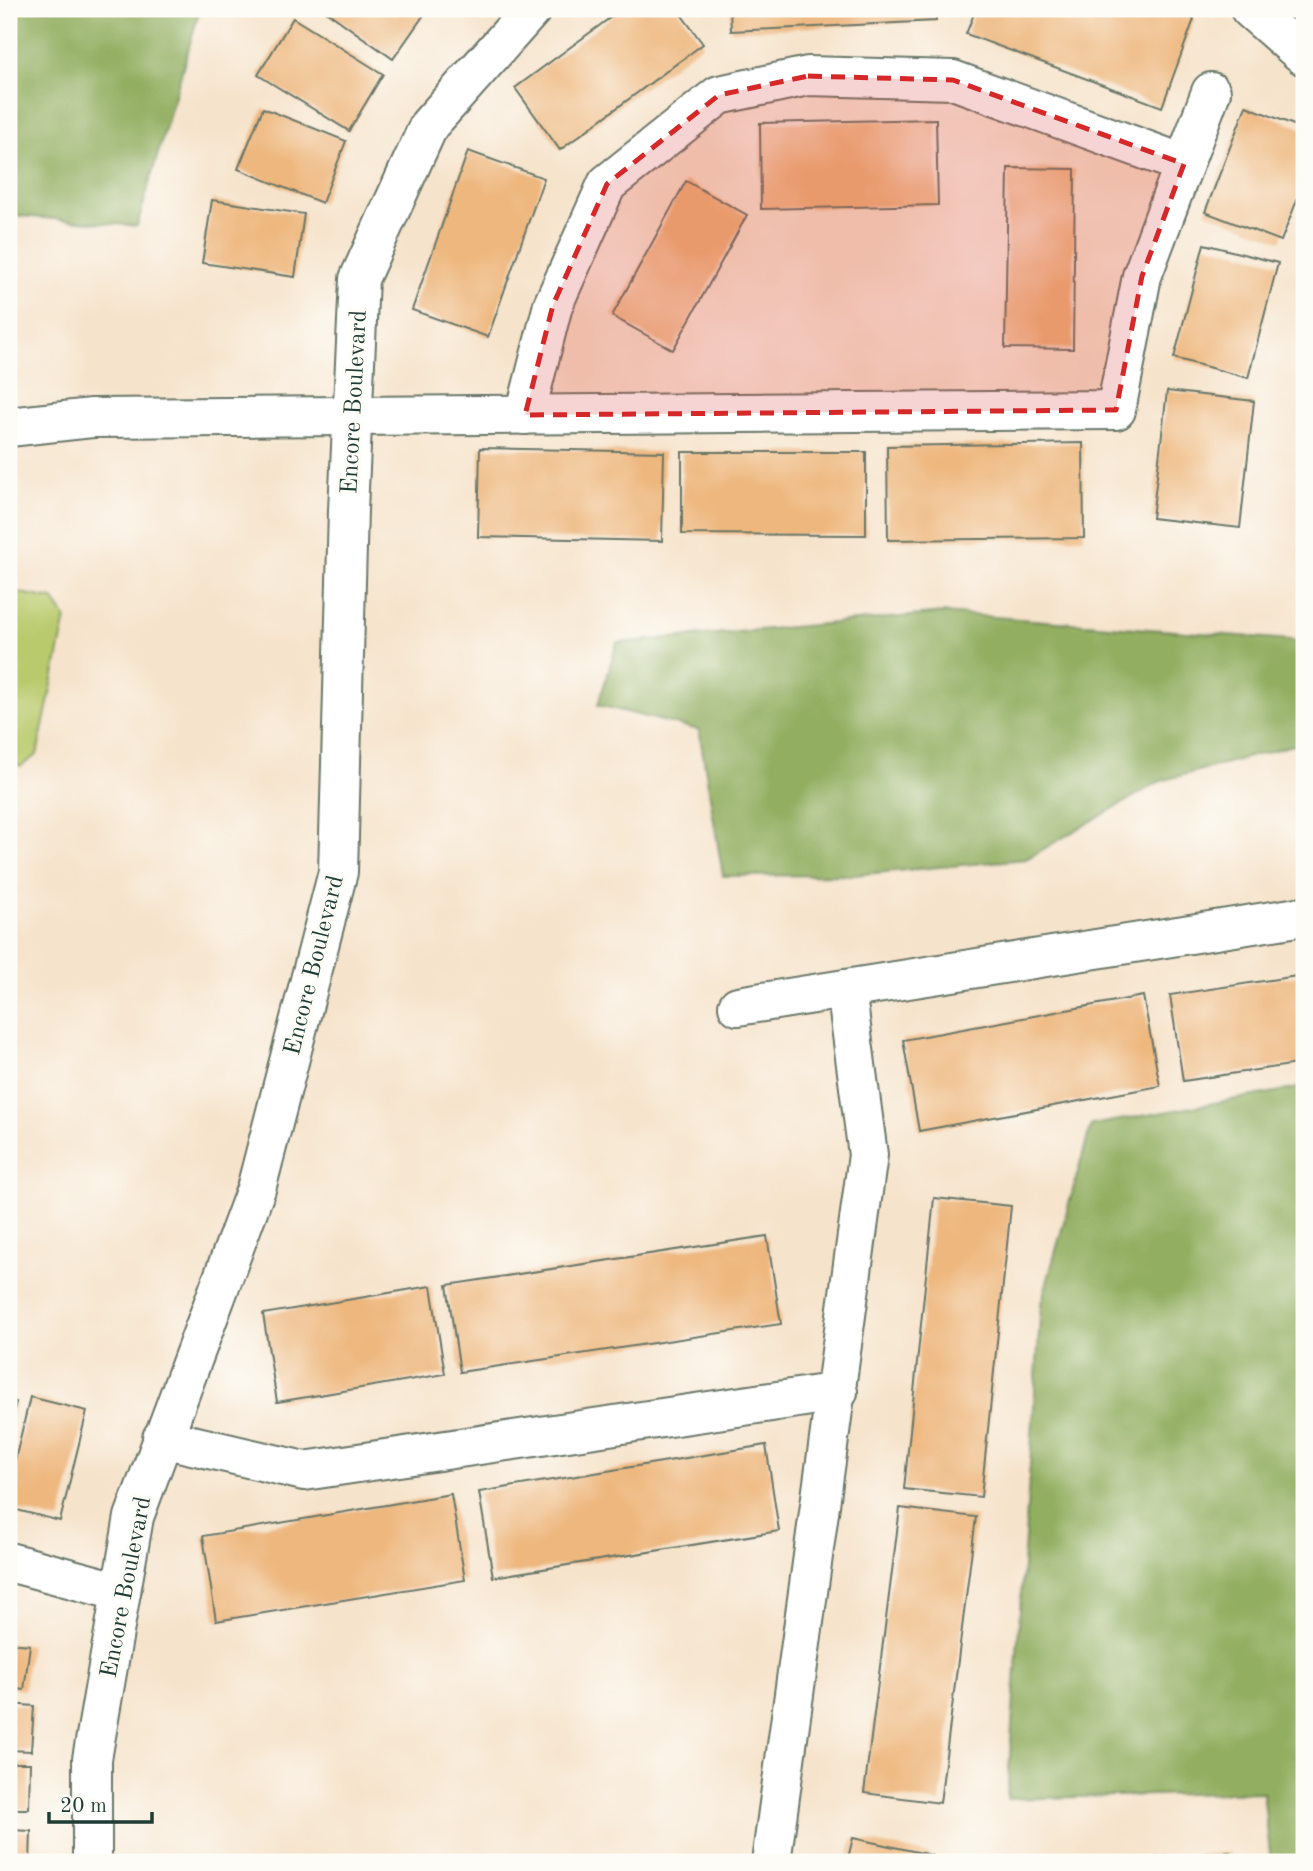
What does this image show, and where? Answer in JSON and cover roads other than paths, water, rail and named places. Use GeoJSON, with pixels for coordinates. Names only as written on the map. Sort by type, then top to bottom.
{"type":"FeatureCollection","features":[{"type":"Feature","properties":{"kind":"street","name":"Encore Boulevard"},"geometry":{"type":"LineString","coordinates":[[92,1862],[92,1759],[134,1517],[256,1189],[338,872],[352,416],[359,279],[429,125],[532,9]]}},
{"type":"Feature","properties":{"kind":"street"},"geometry":{"type":"LineString","coordinates":[[1250,9],[1304,56]]}},
{"type":"Feature","properties":{"kind":"street"},"geometry":{"type":"LineString","coordinates":[[525,415],[553,305],[607,184],[719,95],[808,76],[953,80],[1184,164]]}},
{"type":"Feature","properties":{"kind":"street"},"geometry":{"type":"LineString","coordinates":[[9,427],[92,418],[1116,410],[1142,276],[1211,92]]}},
{"type":"Feature","properties":{"kind":"street"},"geometry":{"type":"LineString","coordinates":[[738,1006],[1304,916]]}},
{"type":"Feature","properties":{"kind":"street"},"geometry":{"type":"LineString","coordinates":[[772,1862],[838,1392],[868,1155],[846,989]]}},
{"type":"Feature","properties":{"kind":"street"},"geometry":{"type":"LineString","coordinates":[[163,1438],[304,1471],[838,1392]]}},
{"type":"Feature","properties":{"kind":"street"},"geometry":{"type":"LineString","coordinates":[[9,1562],[121,1592]]}}]}
